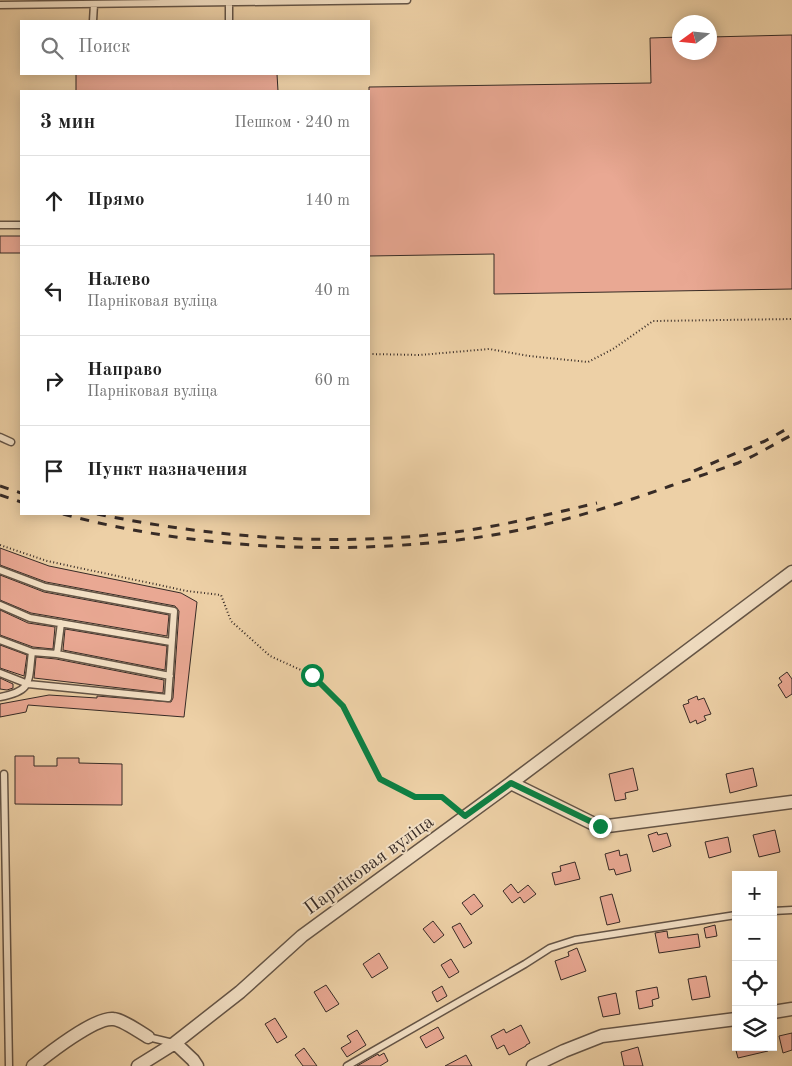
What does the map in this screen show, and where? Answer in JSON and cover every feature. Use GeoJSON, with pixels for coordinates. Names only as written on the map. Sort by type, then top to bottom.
{"type":"FeatureCollection","features":[{"type":"Feature","properties":{"kind":"street","name":"Парніковая вуліца"},"geometry":{"type":"LineString","coordinates":[[138,1066],[174,1043],[240,992],[302,936],[511,783],[792,572]]}},
{"type":"Feature","properties":{"kind":"street"},"geometry":{"type":"LineString","coordinates":[[511,783],[600,826],[792,802]]}},
{"type":"Feature","properties":{"kind":"street"},"geometry":{"type":"LineString","coordinates":[[777,1011],[792,1009]]}},
{"type":"Feature","properties":{"kind":"street"},"geometry":{"type":"LineString","coordinates":[[33,1066],[58,1046],[101,1021],[114,1018],[148,1037]]}},
{"type":"Feature","properties":{"kind":"street"},"geometry":{"type":"LineString","coordinates":[[533,1066],[602,1036],[732,1020]]}},
{"type":"Feature","properties":{"kind":"street"},"geometry":{"type":"LineString","coordinates":[[174,1043],[197,1066]]}},
{"type":"Feature","properties":{"kind":"lane"},"geometry":{"type":"LineString","coordinates":[[0,6],[407,0]]}},
{"type":"Feature","properties":{"kind":"lane"},"geometry":{"type":"LineString","coordinates":[[229,2],[229,20]]}},
{"type":"Feature","properties":{"kind":"lane"},"geometry":{"type":"LineString","coordinates":[[93,20],[94,4]]}},
{"type":"Feature","properties":{"kind":"lane"},"geometry":{"type":"LineString","coordinates":[[0,225],[20,225]]}},
{"type":"Feature","properties":{"kind":"lane"},"geometry":{"type":"LineString","coordinates":[[0,437],[11,442]]}},
{"type":"Feature","properties":{"kind":"lane"},"geometry":{"type":"LineString","coordinates":[[0,570],[45,587],[174,611],[168,698],[28,684],[0,673]]}},
{"type":"Feature","properties":{"kind":"lane"},"geometry":{"type":"LineString","coordinates":[[0,605],[30,618],[171,642]]}},
{"type":"Feature","properties":{"kind":"lane"},"geometry":{"type":"LineString","coordinates":[[57,654],[61,623]]}},
{"type":"Feature","properties":{"kind":"lane"},"geometry":{"type":"LineString","coordinates":[[0,640],[32,652],[57,654],[170,676]]}},
{"type":"Feature","properties":{"kind":"lane"},"geometry":{"type":"LineString","coordinates":[[0,697],[19,693],[28,684],[32,652]]}},
{"type":"Feature","properties":{"kind":"lane"},"geometry":{"type":"LineString","coordinates":[[4,774],[9,1066]]}},
{"type":"Feature","properties":{"kind":"lane"},"geometry":{"type":"LineString","coordinates":[[777,911],[792,910]]}},
{"type":"Feature","properties":{"kind":"lane"},"geometry":{"type":"LineString","coordinates":[[347,1066],[550,948],[575,940],[732,916]]}},
{"type":"Feature","properties":{"kind":"lane"},"geometry":{"type":"LineString","coordinates":[[148,1037],[174,1043]]}},
{"type":"Feature","properties":{"kind":"path"},"geometry":{"type":"LineString","coordinates":[[370,354],[420,355],[490,349],[530,356],[588,362],[613,349],[653,321],[792,319]]}},
{"type":"Feature","properties":{"kind":"path"},"geometry":{"type":"LineString","coordinates":[[0,544],[47,561],[186,591],[221,595],[230,621],[270,656],[312,675],[343,706],[380,779],[415,797],[442,797],[465,816]]}},
{"type":"Feature","properties":{"kind":"building"},"geometry":{"type":"Polygon","coordinates":[[[792,35],[792,289],[494,294],[494,254],[370,256],[369,87],[651,83],[650,38],[672,37],[672,60],[717,60],[717,37],[792,35]]]}},
{"type":"Feature","properties":{"kind":"building"},"geometry":{"type":"Polygon","coordinates":[[[76,75],[277,75],[278,90],[76,90],[76,75]]]}},
{"type":"Feature","properties":{"kind":"building"},"geometry":{"type":"Polygon","coordinates":[[[0,236],[20,236],[20,253],[0,253],[0,236]]]}},
{"type":"Feature","properties":{"kind":"building"},"geometry":{"type":"Polygon","coordinates":[[[0,548],[49,566],[181,593],[197,602],[184,717],[28,705],[26,712],[0,717],[0,704],[49,695],[97,698],[97,696],[171,702],[173,698],[179,611],[175,606],[46,582],[0,565],[0,548]]]}},
{"type":"Feature","properties":{"kind":"building"},"geometry":{"type":"Polygon","coordinates":[[[0,575],[44,592],[169,615],[167,636],[31,613],[0,600],[0,575]]]}},
{"type":"Feature","properties":{"kind":"building"},"geometry":{"type":"Polygon","coordinates":[[[0,610],[28,623],[55,627],[53,649],[33,647],[0,635],[0,610]]]}},
{"type":"Feature","properties":{"kind":"building"},"geometry":{"type":"Polygon","coordinates":[[[65,629],[167,646],[165,670],[63,650],[65,629]]]}},
{"type":"Feature","properties":{"kind":"building"},"geometry":{"type":"Polygon","coordinates":[[[0,645],[27,655],[24,676],[0,668],[0,645]]]}},
{"type":"Feature","properties":{"kind":"building"},"geometry":{"type":"Polygon","coordinates":[[[36,657],[56,659],[164,680],[163,693],[34,678],[36,657]]]}},
{"type":"Feature","properties":{"kind":"building"},"geometry":{"type":"Polygon","coordinates":[[[787,672],[792,679],[792,694],[786,698],[778,685],[782,682],[779,678],[787,672]]]}},
{"type":"Feature","properties":{"kind":"building"},"geometry":{"type":"Polygon","coordinates":[[[0,678],[13,684],[13,688],[7,690],[0,689],[0,678]]]}},
{"type":"Feature","properties":{"kind":"building"},"geometry":{"type":"Polygon","coordinates":[[[697,696],[698,700],[704,698],[711,714],[704,716],[706,720],[697,724],[696,720],[690,723],[683,705],[689,703],[688,700],[697,696]]]}},
{"type":"Feature","properties":{"kind":"building"},"geometry":{"type":"Polygon","coordinates":[[[15,756],[34,756],[34,766],[57,766],[57,758],[79,758],[79,763],[122,764],[122,805],[15,804],[15,756]]]}},
{"type":"Feature","properties":{"kind":"building"},"geometry":{"type":"Polygon","coordinates":[[[633,768],[638,790],[625,793],[626,799],[615,801],[609,774],[633,768]]]}},
{"type":"Feature","properties":{"kind":"building"},"geometry":{"type":"Polygon","coordinates":[[[753,768],[757,786],[730,793],[726,774],[753,768]]]}},
{"type":"Feature","properties":{"kind":"building"},"geometry":{"type":"Polygon","coordinates":[[[775,830],[780,852],[759,857],[753,835],[775,830]]]}},
{"type":"Feature","properties":{"kind":"building"},"geometry":{"type":"Polygon","coordinates":[[[657,832],[658,835],[667,833],[671,846],[653,852],[648,835],[657,832]]]}},
{"type":"Feature","properties":{"kind":"building"},"geometry":{"type":"Polygon","coordinates":[[[728,837],[731,852],[709,858],[705,842],[728,837]]]}},
{"type":"Feature","properties":{"kind":"building"},"geometry":{"type":"Polygon","coordinates":[[[619,850],[620,856],[627,854],[631,871],[616,875],[614,869],[609,870],[605,854],[619,850]]]}},
{"type":"Feature","properties":{"kind":"building"},"geometry":{"type":"Polygon","coordinates":[[[575,862],[580,879],[555,885],[552,873],[561,871],[560,866],[575,862]]]}},
{"type":"Feature","properties":{"kind":"building"},"geometry":{"type":"Polygon","coordinates":[[[511,884],[518,893],[528,885],[536,894],[524,903],[520,897],[512,903],[503,891],[511,884]]]}},
{"type":"Feature","properties":{"kind":"building"},"geometry":{"type":"Polygon","coordinates":[[[474,894],[483,906],[471,915],[462,903],[474,894]]]}},
{"type":"Feature","properties":{"kind":"building"},"geometry":{"type":"Polygon","coordinates":[[[612,894],[620,922],[607,925],[600,897],[612,894]]]}},
{"type":"Feature","properties":{"kind":"building"},"geometry":{"type":"Polygon","coordinates":[[[433,921],[444,935],[434,943],[423,929],[433,921]]]}},
{"type":"Feature","properties":{"kind":"building"},"geometry":{"type":"Polygon","coordinates":[[[460,923],[472,943],[464,948],[452,927],[460,923]]]}},
{"type":"Feature","properties":{"kind":"building"},"geometry":{"type":"Polygon","coordinates":[[[715,925],[717,936],[706,938],[704,928],[715,925]]]}},
{"type":"Feature","properties":{"kind":"building"},"geometry":{"type":"Polygon","coordinates":[[[667,931],[668,938],[698,934],[700,947],[659,953],[655,933],[667,931]]]}},
{"type":"Feature","properties":{"kind":"building"},"geometry":{"type":"Polygon","coordinates":[[[577,948],[586,971],[561,980],[555,961],[569,956],[568,952],[577,948]]]}},
{"type":"Feature","properties":{"kind":"building"},"geometry":{"type":"Polygon","coordinates":[[[379,953],[388,968],[372,978],[363,964],[379,953]]]}},
{"type":"Feature","properties":{"kind":"building"},"geometry":{"type":"Polygon","coordinates":[[[451,959],[459,972],[449,978],[441,965],[451,959]]]}},
{"type":"Feature","properties":{"kind":"building"},"geometry":{"type":"Polygon","coordinates":[[[706,976],[710,997],[692,1000],[688,979],[706,976]]]}},
{"type":"Feature","properties":{"kind":"building"},"geometry":{"type":"Polygon","coordinates":[[[326,985],[339,1004],[326,1012],[314,992],[326,985]]]}},
{"type":"Feature","properties":{"kind":"building"},"geometry":{"type":"Polygon","coordinates":[[[442,986],[447,996],[437,1002],[432,992],[442,986]]]}},
{"type":"Feature","properties":{"kind":"building"},"geometry":{"type":"Polygon","coordinates":[[[657,987],[659,998],[652,1000],[653,1006],[639,1009],[636,991],[657,987]]]}},
{"type":"Feature","properties":{"kind":"building"},"geometry":{"type":"Polygon","coordinates":[[[616,993],[620,1014],[603,1017],[598,997],[616,993]]]}},
{"type":"Feature","properties":{"kind":"building"},"geometry":{"type":"Polygon","coordinates":[[[275,1018],[287,1037],[277,1043],[265,1024],[275,1018]]]}},
{"type":"Feature","properties":{"kind":"building"},"geometry":{"type":"Polygon","coordinates":[[[521,1025],[530,1043],[509,1055],[504,1045],[497,1049],[491,1036],[504,1029],[506,1033],[521,1025]]]}},
{"type":"Feature","properties":{"kind":"building"},"geometry":{"type":"Polygon","coordinates":[[[438,1027],[444,1038],[426,1048],[420,1037],[438,1027]]]}},
{"type":"Feature","properties":{"kind":"building"},"geometry":{"type":"Polygon","coordinates":[[[357,1030],[366,1045],[347,1057],[341,1048],[351,1042],[347,1036],[357,1030]]]}},
{"type":"Feature","properties":{"kind":"building"},"geometry":{"type":"Polygon","coordinates":[[[792,1033],[792,1050],[783,1053],[779,1036],[792,1033]]]}},
{"type":"Feature","properties":{"kind":"building"},"geometry":{"type":"Polygon","coordinates":[[[638,1047],[643,1066],[624,1066],[621,1052],[638,1047]]]}},
{"type":"Feature","properties":{"kind":"building"},"geometry":{"type":"Polygon","coordinates":[[[304,1048],[317,1066],[303,1066],[295,1055],[304,1048]]]}},
{"type":"Feature","properties":{"kind":"building"},"geometry":{"type":"Polygon","coordinates":[[[736,1051],[768,1051],[738,1058],[736,1051]]]}},
{"type":"Feature","properties":{"kind":"building"},"geometry":{"type":"Polygon","coordinates":[[[384,1053],[388,1061],[380,1066],[357,1066],[378,1054],[379,1056],[384,1053]]]}},
{"type":"Feature","properties":{"kind":"building"},"geometry":{"type":"Polygon","coordinates":[[[466,1055],[472,1066],[445,1066],[466,1055]]]}},
{"type":"Feature","properties":{"kind":"railway"},"geometry":{"type":"LineString","coordinates":[[694,471],[765,441],[792,426]]}},
{"type":"Feature","properties":{"kind":"railway"},"geometry":{"type":"LineString","coordinates":[[67,515],[112,526],[214,542],[319,548],[422,544],[498,534],[548,524],[597,510],[738,463],[792,435]]}},
{"type":"Feature","properties":{"kind":"railway"},"geometry":{"type":"LineString","coordinates":[[0,486],[20,493]]}},
{"type":"Feature","properties":{"kind":"railway"},"geometry":{"type":"LineString","coordinates":[[0,495],[20,502]]}},
{"type":"Feature","properties":{"kind":"railway"},"geometry":{"type":"LineString","coordinates":[[102,515],[138,522],[221,533],[262,537],[346,539],[387,538],[472,530],[597,503]]}},
{"type":"Feature","properties":{"kind":"route"},"geometry":{"type":"LineString","coordinates":[[312,675],[343,706],[380,779],[415,797],[442,797],[465,816],[511,783],[600,826]]}}]}
